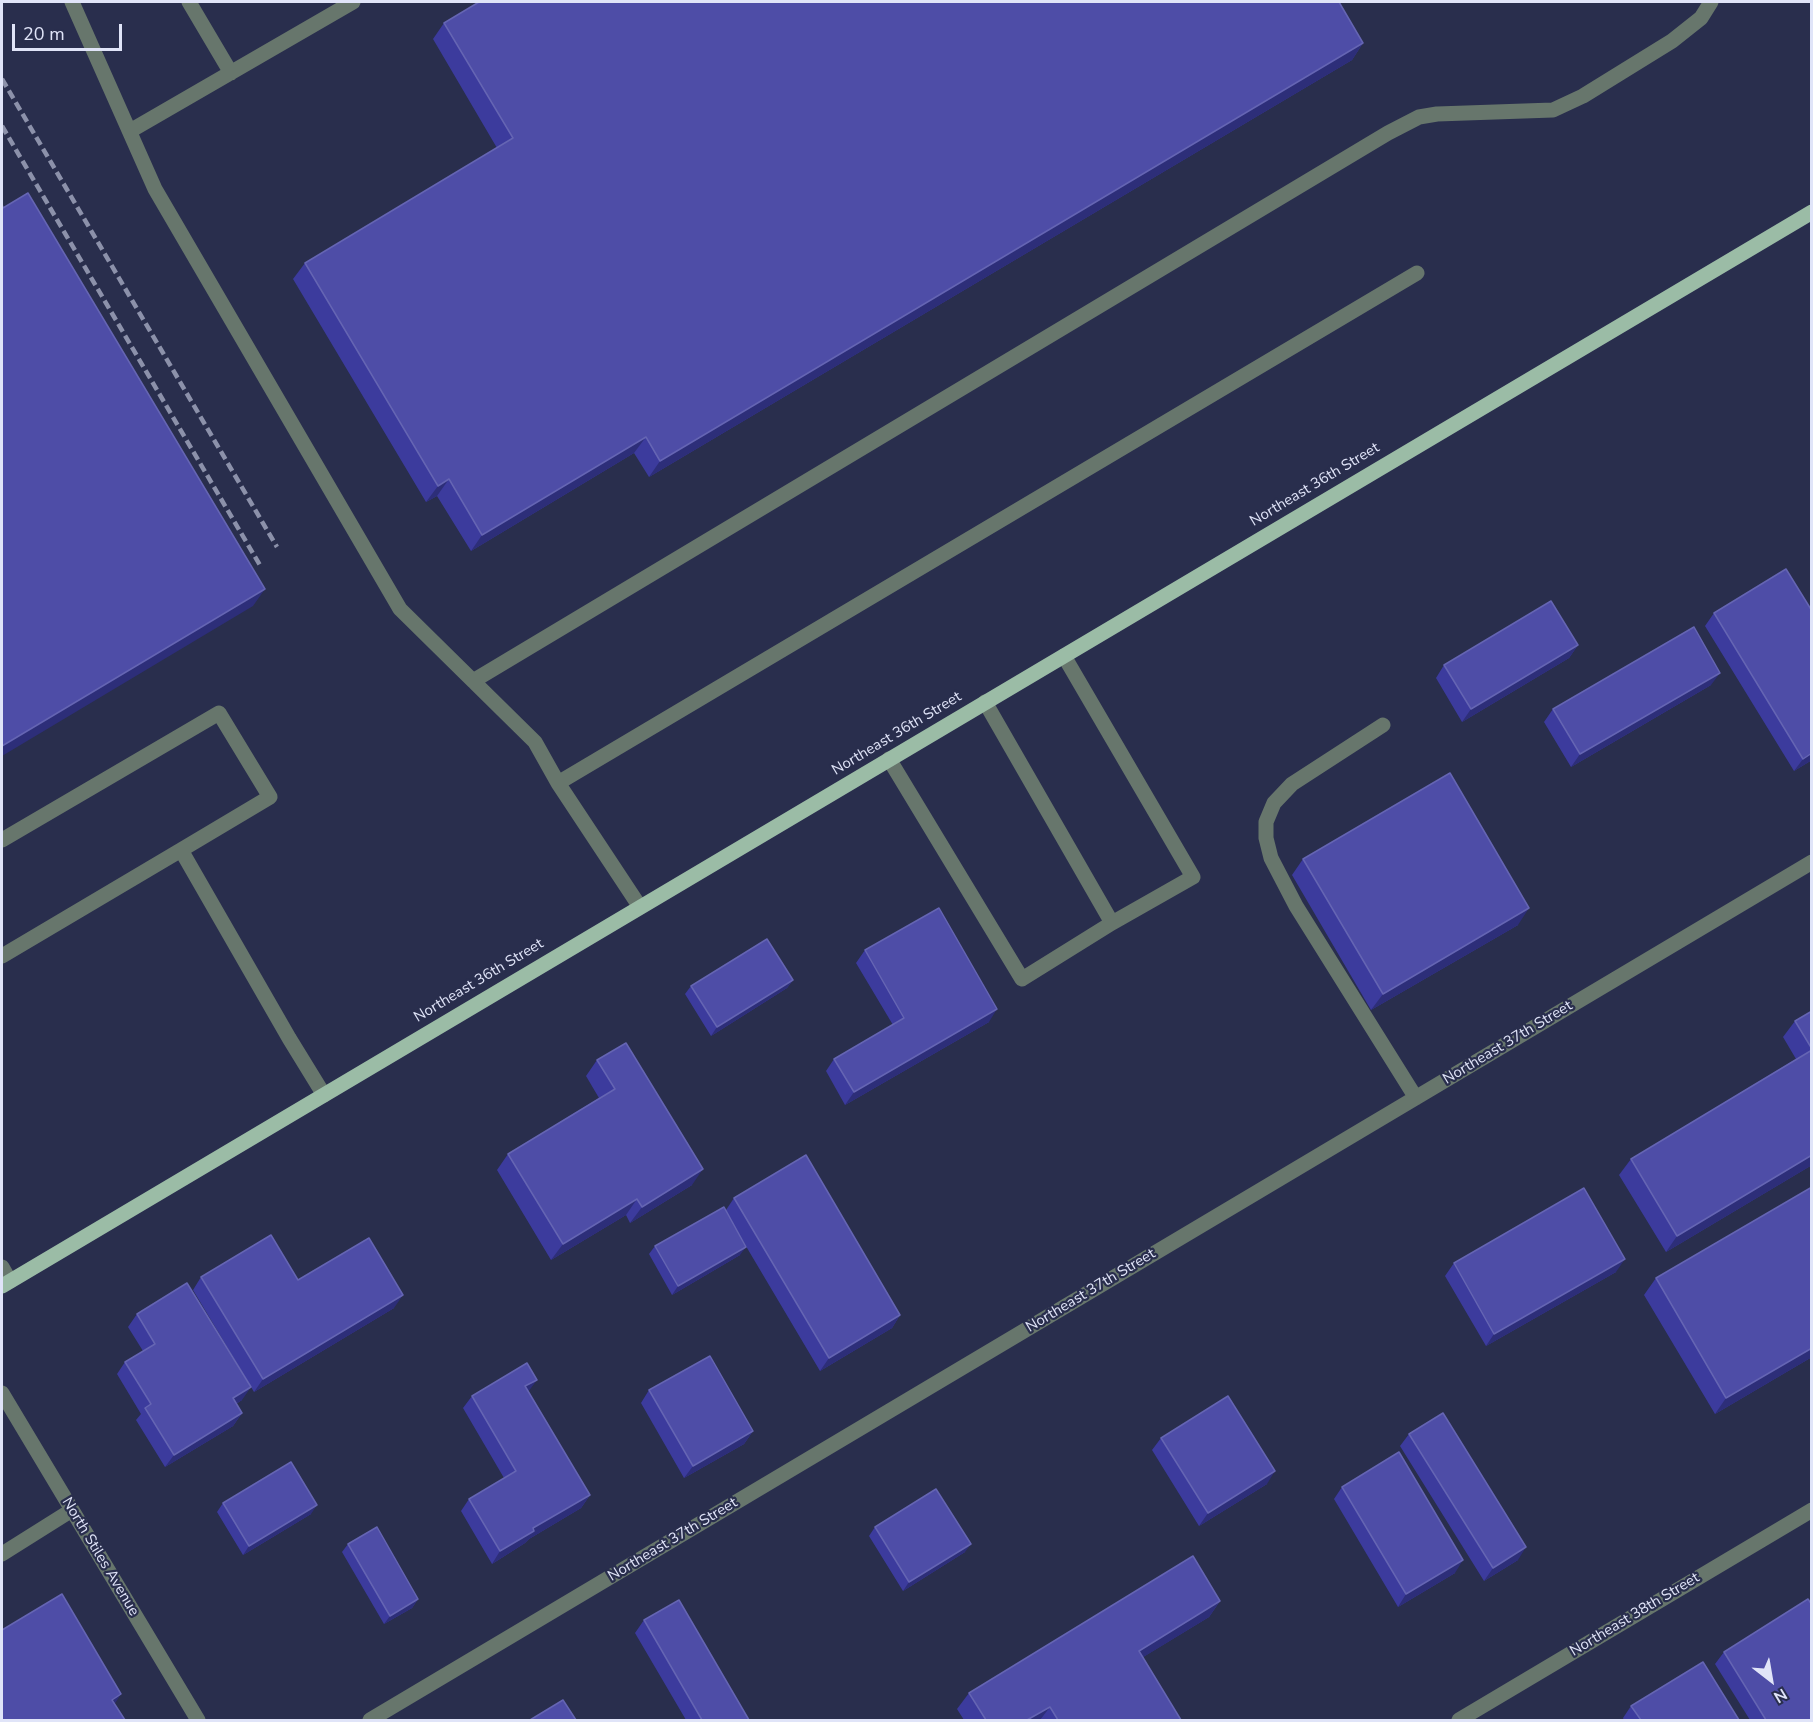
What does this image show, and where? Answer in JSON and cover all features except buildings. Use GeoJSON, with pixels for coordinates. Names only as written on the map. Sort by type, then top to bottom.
{"type":"FeatureCollection","features":[{"type":"Feature","properties":{"kind":"main road","name":"Northeast 36th Street"},"geometry":{"type":"LineString","coordinates":[[6,1284],[1812,212]]}},
{"type":"Feature","properties":{"kind":"street"},"geometry":{"type":"LineString","coordinates":[[72,2],[155,189],[400,609],[535,742],[558,783],[640,907]]}},
{"type":"Feature","properties":{"kind":"street"},"geometry":{"type":"LineString","coordinates":[[189,2],[231,73]]}},
{"type":"Feature","properties":{"kind":"street"},"geometry":{"type":"LineString","coordinates":[[130,131],[353,2]]}},
{"type":"Feature","properties":{"kind":"street"},"geometry":{"type":"LineString","coordinates":[[473,681],[1388,133],[1419,117],[1437,114],[1553,110],[1583,96],[1672,41],[1701,18],[1711,2]]}},
{"type":"Feature","properties":{"kind":"street"},"geometry":{"type":"LineString","coordinates":[[558,783],[1417,273]]}},
{"type":"Feature","properties":{"kind":"street"},"geometry":{"type":"LineString","coordinates":[[889,759],[1022,979],[1112,923],[1193,877],[1064,656]]}},
{"type":"Feature","properties":{"kind":"street"},"geometry":{"type":"LineString","coordinates":[[985,702],[1112,923]]}},
{"type":"Feature","properties":{"kind":"street"},"geometry":{"type":"LineString","coordinates":[[2,840],[219,713],[270,796],[2,956]]}},
{"type":"Feature","properties":{"kind":"street"},"geometry":{"type":"LineString","coordinates":[[1383,725],[1292,784],[1274,803],[1266,822],[1266,838],[1271,858],[1296,906],[1416,1098]]}},
{"type":"Feature","properties":{"kind":"street"},"geometry":{"type":"LineString","coordinates":[[181,850],[288,1038],[324,1095]]}},
{"type":"Feature","properties":{"kind":"street","name":"Northeast 37th Street"},"geometry":{"type":"LineString","coordinates":[[370,1720],[1812,862]]}},
{"type":"Feature","properties":{"kind":"street"},"geometry":{"type":"LineString","coordinates":[[2,1267],[6,1284]]}},
{"type":"Feature","properties":{"kind":"street","name":"North Stiles Avenue"},"geometry":{"type":"LineString","coordinates":[[2,1393],[198,1720]]}},
{"type":"Feature","properties":{"kind":"street"},"geometry":{"type":"LineString","coordinates":[[2,1554],[72,1510]]}},
{"type":"Feature","properties":{"kind":"street","name":"Northeast 38th Street"},"geometry":{"type":"LineString","coordinates":[[1459,1720],[1812,1510]]}},
{"type":"Feature","properties":{"kind":"railway"},"geometry":{"type":"LineString","coordinates":[[2,79],[277,547]]}},
{"type":"Feature","properties":{"kind":"railway"},"geometry":{"type":"LineString","coordinates":[[2,126],[261,567]]}}]}
